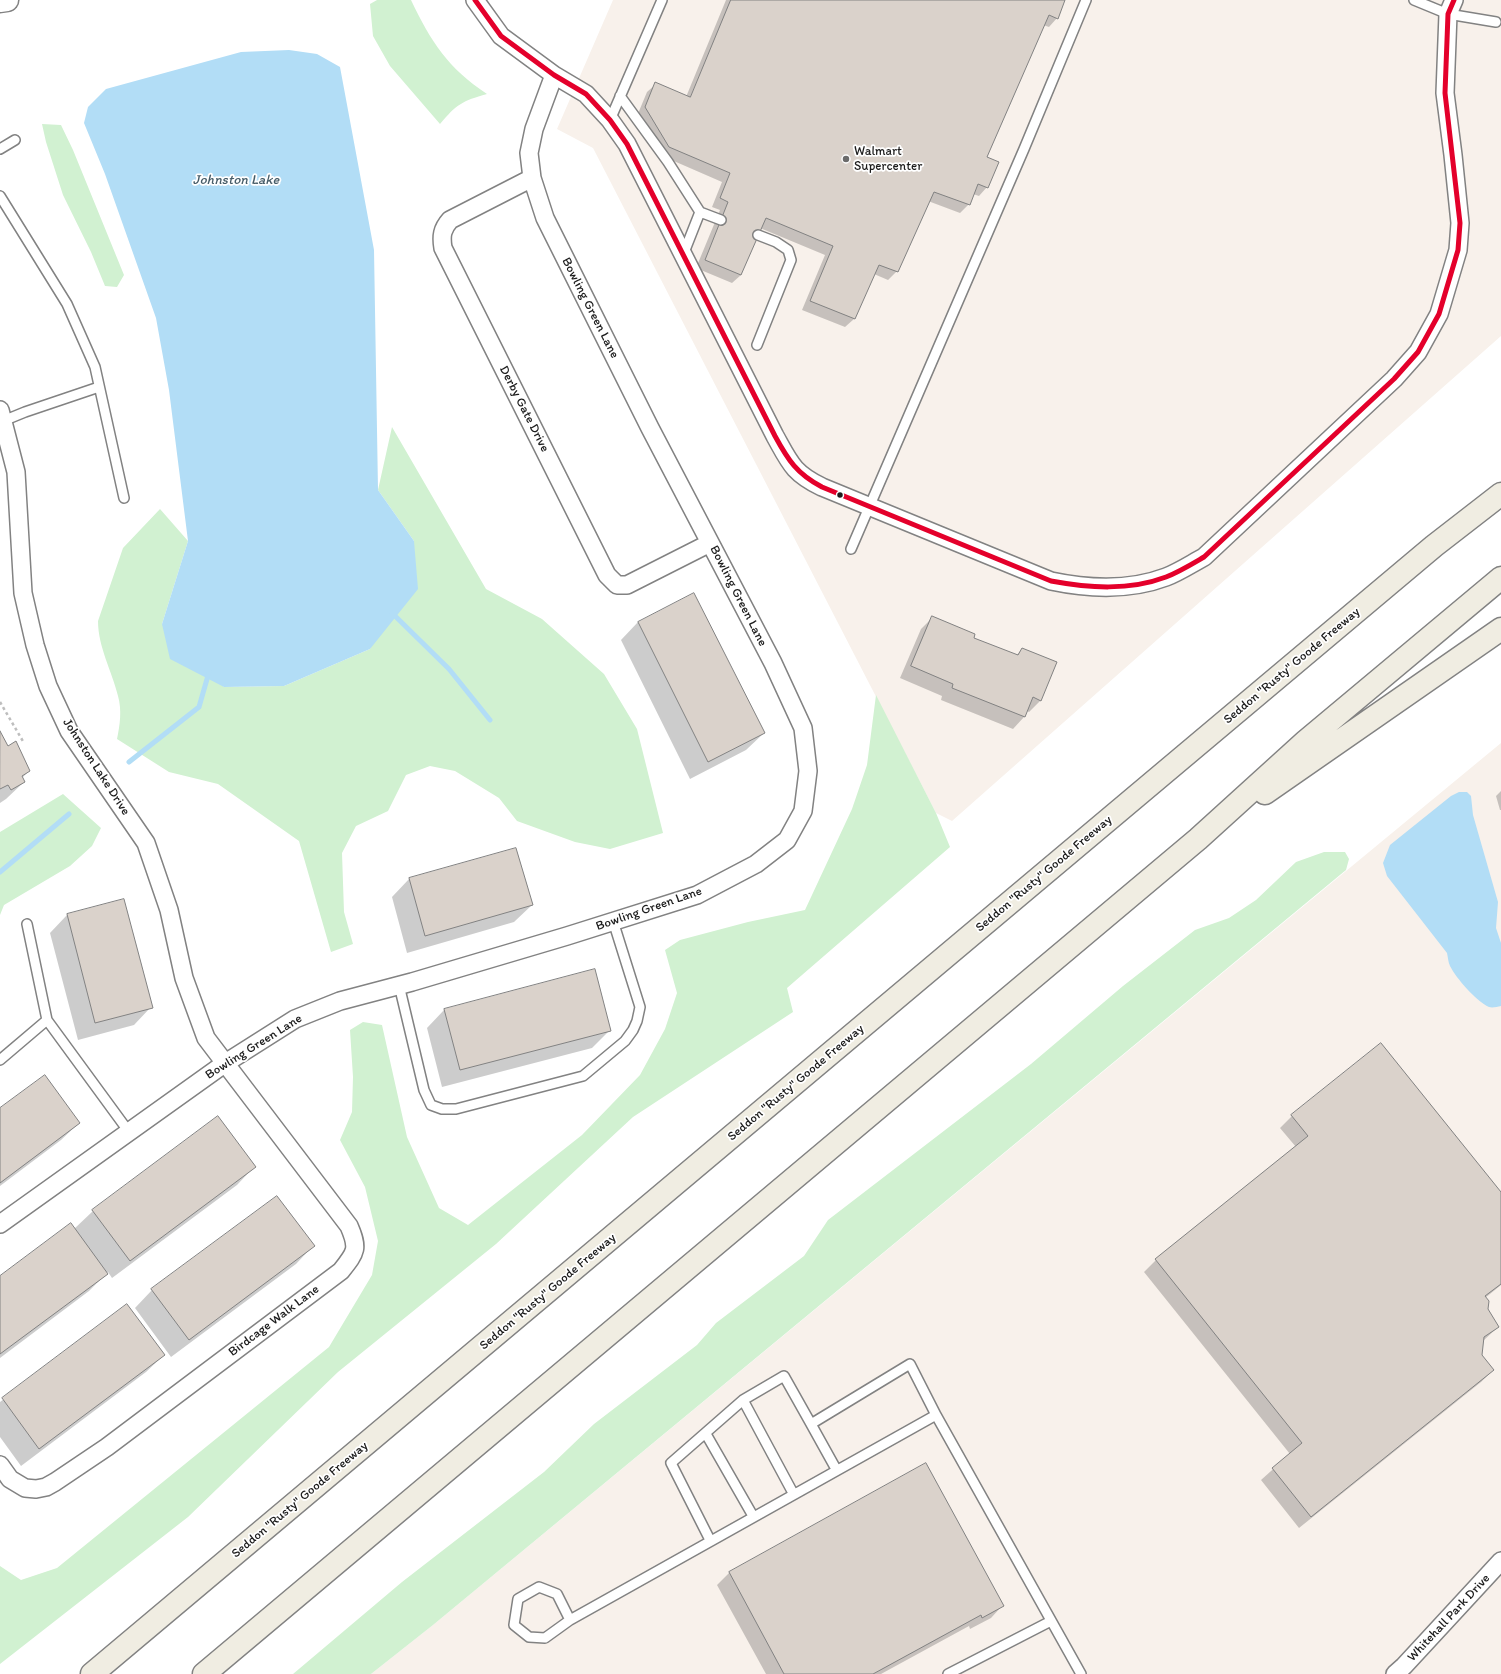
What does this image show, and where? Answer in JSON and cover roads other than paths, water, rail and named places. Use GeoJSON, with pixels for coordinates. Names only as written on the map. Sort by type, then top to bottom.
{"type":"FeatureCollection","features":[{"type":"Feature","properties":{"kind":"highway"},"geometry":{"type":"LineString","coordinates":[[1434,546],[1501,477]]}},
{"type":"Feature","properties":{"kind":"highway","name":"Seddon \"Rusty\" Goode Freeway"},"geometry":{"type":"LineString","coordinates":[[92,1674],[1434,546],[1501,494]]}},
{"type":"Feature","properties":{"kind":"highway"},"geometry":{"type":"LineString","coordinates":[[204,1674],[1198,839],[1306,741],[1501,578]]}},
{"type":"Feature","properties":{"kind":"highway"},"geometry":{"type":"LineString","coordinates":[[1198,839],[1501,629]]}},
{"type":"Feature","properties":{"kind":"main road"},"geometry":{"type":"LineString","coordinates":[[0,1],[7,0]]}},
{"type":"Feature","properties":{"kind":"street"},"geometry":{"type":"LineString","coordinates":[[475,0],[501,36],[554,75],[586,94],[610,120],[627,144],[775,436],[793,468],[807,480],[869,507],[1051,580],[1075,586],[1102,587],[1137,586],[1167,577],[1204,557],[1394,379],[1418,352],[1439,314],[1458,250],[1460,223],[1445,93],[1451,7]]}},
{"type":"Feature","properties":{"kind":"street","name":"Bowling Green Lane"},"geometry":{"type":"LineString","coordinates":[[0,1224],[224,1064],[295,1019],[340,1001],[399,985],[697,895],[756,864],[786,840],[804,811],[808,771],[803,728],[773,663],[650,428],[545,218],[532,178],[529,153],[534,129],[554,75]]}},
{"type":"Feature","properties":{"kind":"street","name":"Derby Gate Drive"},"geometry":{"type":"LineString","coordinates":[[532,178],[450,220],[444,226],[441,237],[443,248],[607,575],[617,585],[628,585],[710,543]]}},
{"type":"Feature","properties":{"kind":"street","name":"Johnston Lake Drive"},"geometry":{"type":"LineString","coordinates":[[1,418],[16,472],[23,593],[34,645],[48,686],[69,731],[146,843],[169,910],[184,978],[206,1038],[224,1064]]}},
{"type":"Feature","properties":{"kind":"street","name":"Birdcage Walk Lane"},"geometry":{"type":"LineString","coordinates":[[0,1465],[10,1480],[25,1488],[36,1489],[46,1487],[107,1447],[341,1271],[353,1255],[355,1242],[348,1226],[224,1064]]}},
{"type":"Feature","properties":{"kind":"street","name":"Whitehall Park Drive"},"geometry":{"type":"LineString","coordinates":[[1395,1674],[1501,1561]]}},
{"type":"Feature","properties":{"kind":"lane"},"geometry":{"type":"LineString","coordinates":[[610,120],[662,0]]}},
{"type":"Feature","properties":{"kind":"lane"},"geometry":{"type":"LineString","coordinates":[[851,549],[1024,149],[1086,0]]}},
{"type":"Feature","properties":{"kind":"lane"},"geometry":{"type":"LineString","coordinates":[[1414,0],[1451,7],[1496,22]]}},
{"type":"Feature","properties":{"kind":"lane"},"geometry":{"type":"LineString","coordinates":[[620,96],[668,162],[700,212],[720,220]]}},
{"type":"Feature","properties":{"kind":"lane"},"geometry":{"type":"LineString","coordinates":[[0,149],[15,140]]}},
{"type":"Feature","properties":{"kind":"lane"},"geometry":{"type":"LineString","coordinates":[[0,196],[67,304],[95,367],[124,498]]}},
{"type":"Feature","properties":{"kind":"lane"},"geometry":{"type":"LineString","coordinates":[[683,255],[700,212]]}},
{"type":"Feature","properties":{"kind":"lane"},"geometry":{"type":"LineString","coordinates":[[757,345],[791,260],[788,250],[776,242],[758,235]]}},
{"type":"Feature","properties":{"kind":"lane"},"geometry":{"type":"LineString","coordinates":[[1,418],[25,412],[99,387]]}},
{"type":"Feature","properties":{"kind":"lane"},"geometry":{"type":"LineString","coordinates":[[399,985],[424,1090],[430,1105],[442,1110],[456,1109],[582,1076],[625,1041],[633,1030],[637,1021],[640,1007],[613,921]]}},
{"type":"Feature","properties":{"kind":"lane"},"geometry":{"type":"LineString","coordinates":[[27,924],[47,1020],[129,1132]]}},
{"type":"Feature","properties":{"kind":"lane"},"geometry":{"type":"LineString","coordinates":[[0,1060],[47,1020]]}},
{"type":"Feature","properties":{"kind":"lane"},"geometry":{"type":"LineString","coordinates":[[811,1424],[910,1364],[936,1414],[1081,1674]]}},
{"type":"Feature","properties":{"kind":"lane"},"geometry":{"type":"LineString","coordinates":[[710,1540],[671,1463],[744,1400],[784,1376],[836,1470]]}},
{"type":"Feature","properties":{"kind":"lane"},"geometry":{"type":"LineString","coordinates":[[744,1400],[793,1493]]}},
{"type":"Feature","properties":{"kind":"lane"},"geometry":{"type":"LineString","coordinates":[[570,1620],[557,1594],[539,1587],[518,1598],[514,1625],[529,1636],[545,1638],[570,1620],[793,1493],[936,1414]]}},
{"type":"Feature","properties":{"kind":"lane"},"geometry":{"type":"LineString","coordinates":[[706,1434],[753,1516]]}},
{"type":"Feature","properties":{"kind":"lane"},"geometry":{"type":"LineString","coordinates":[[948,1674],[1051,1621]]}},
{"type":"Feature","properties":{"kind":"water","name":"Johnston Lake"},"geometry":{"type":"Polygon","coordinates":[[[289,50],[317,54],[340,67],[374,250],[378,490],[414,541],[418,589],[370,649],[284,686],[224,687],[170,659],[162,624],[188,541],[169,390],[156,318],[105,174],[84,123],[88,107],[106,89],[241,52],[289,50]]]}},
{"type":"Feature","properties":{"kind":"water"},"geometry":{"type":"Polygon","coordinates":[[[1459,792],[1467,792],[1471,796],[1473,815],[1498,902],[1496,928],[1501,943],[1501,1006],[1496,1007],[1489,1007],[1478,1000],[1457,977],[1449,964],[1447,953],[1387,876],[1383,863],[1390,845],[1451,796],[1459,792]]]}},
{"type":"Feature","properties":{"kind":"waterway"},"geometry":{"type":"LineString","coordinates":[[391,612],[449,669],[490,720]]}},
{"type":"Feature","properties":{"kind":"waterway"},"geometry":{"type":"LineString","coordinates":[[129,762],[199,707],[209,672]]}},
{"type":"Feature","properties":{"kind":"waterway"},"geometry":{"type":"LineString","coordinates":[[0,872],[69,814]]}},
{"type":"Feature","properties":{"kind":"place","name":"Walmart Supercenter"},"geometry":{"type":"Point","coordinates":[846,159]}}]}
